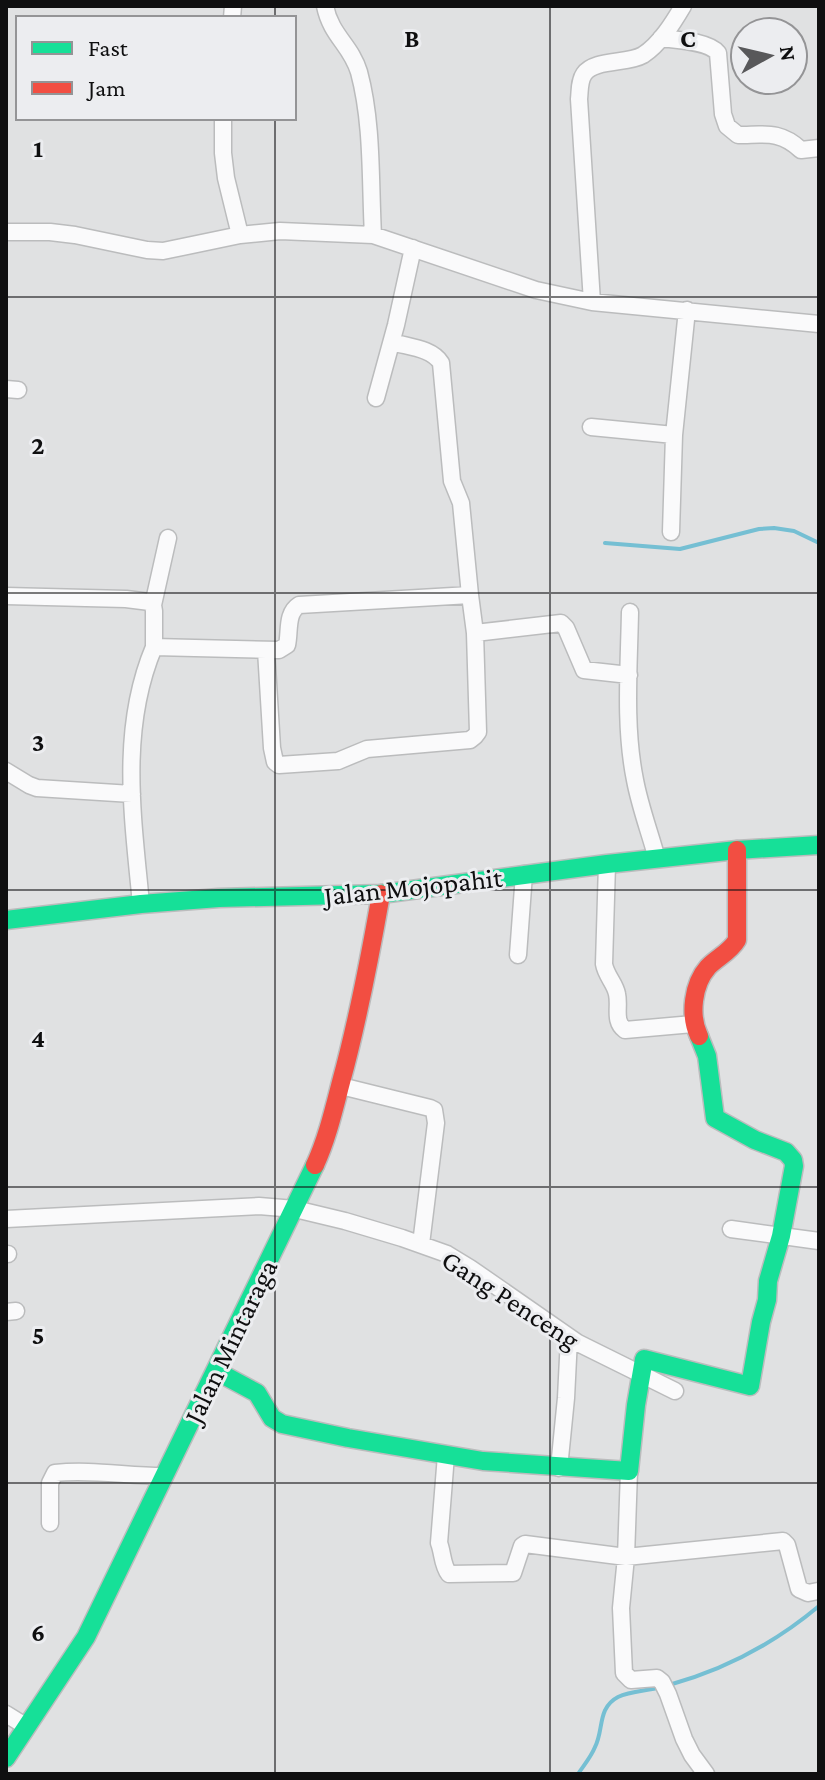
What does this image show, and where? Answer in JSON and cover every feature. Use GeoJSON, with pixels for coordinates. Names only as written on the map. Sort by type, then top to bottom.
{"type":"FeatureCollection","features":[{"type":"Feature","properties":{"kind":"street"},"geometry":{"type":"LineString","coordinates":[[325,6],[331,27],[348,46],[358,68],[365,98],[373,235]]}},
{"type":"Feature","properties":{"kind":"street"},"geometry":{"type":"LineString","coordinates":[[592,302],[580,84],[589,69],[645,54],[661,38],[683,6]]}},
{"type":"Feature","properties":{"kind":"street"},"geometry":{"type":"LineString","coordinates":[[661,38],[715,48],[723,114],[727,126],[738,135],[775,135],[785,137],[801,150],[819,148]]}},
{"type":"Feature","properties":{"kind":"street"},"geometry":{"type":"LineString","coordinates":[[223,120],[226,178],[240,235]]}},
{"type":"Feature","properties":{"kind":"street"},"geometry":{"type":"LineString","coordinates":[[6,232],[75,235],[163,251],[240,235],[280,231],[373,235],[536,290],[592,302],[819,324]]}},
{"type":"Feature","properties":{"kind":"street"},"geometry":{"type":"LineString","coordinates":[[376,398],[413,248]]}},
{"type":"Feature","properties":{"kind":"street"},"geometry":{"type":"LineString","coordinates":[[671,532],[674,435],[687,310]]}},
{"type":"Feature","properties":{"kind":"street"},"geometry":{"type":"LineString","coordinates":[[266,650],[276,764],[338,761],[367,749],[470,740],[478,732],[475,633],[461,506],[452,481],[441,363],[432,353],[392,342]]}},
{"type":"Feature","properties":{"kind":"street"},"geometry":{"type":"LineString","coordinates":[[591,427],[674,435]]}},
{"type":"Feature","properties":{"kind":"street"},"geometry":{"type":"LineString","coordinates":[[141,904],[132,794],[133,723],[141,684],[154,647],[153,605],[168,538]]}},
{"type":"Feature","properties":{"kind":"street"},"geometry":{"type":"LineString","coordinates":[[154,647],[279,650],[287,645],[295,606],[470,595]]}},
{"type":"Feature","properties":{"kind":"street"},"geometry":{"type":"LineString","coordinates":[[6,596],[143,600],[153,605]]}},
{"type":"Feature","properties":{"kind":"street"},"geometry":{"type":"LineString","coordinates":[[630,612],[629,725],[635,781],[657,859]]}},
{"type":"Feature","properties":{"kind":"street"},"geometry":{"type":"LineString","coordinates":[[475,633],[561,623],[584,670],[629,675]]}},
{"type":"Feature","properties":{"kind":"street"},"geometry":{"type":"LineString","coordinates":[[6,771],[33,787],[132,794]]}},
{"type":"Feature","properties":{"kind":"street","name":"Jalan Mojopahit"},"geometry":{"type":"LineString","coordinates":[[6,920],[219,898],[381,894],[607,864],[819,845]]}},
{"type":"Feature","properties":{"kind":"street"},"geometry":{"type":"LineString","coordinates":[[706,1774],[692,1755],[665,1688],[657,1678],[631,1680],[624,1673],[621,1608],[629,1471],[644,1359],[750,1386],[768,1281],[781,1236],[794,1166],[786,1152],[755,1140],[715,1118],[708,1058],[693,1024],[694,1000],[699,983],[706,970],[737,940],[737,850]]}},
{"type":"Feature","properties":{"kind":"street"},"geometry":{"type":"LineString","coordinates":[[607,864],[604,964],[617,994],[620,1026],[625,1030],[693,1024]]}},
{"type":"Feature","properties":{"kind":"street"},"geometry":{"type":"LineString","coordinates":[[518,955],[524,874]]}},
{"type":"Feature","properties":{"kind":"street","name":"Jalan Mintaraga"},"geometry":{"type":"LineString","coordinates":[[6,1758],[86,1637],[319,1156],[355,1031],[381,894]]}},
{"type":"Feature","properties":{"kind":"street"},"geometry":{"type":"LineString","coordinates":[[341,1086],[434,1110],[436,1123],[421,1244]]}},
{"type":"Feature","properties":{"kind":"street","name":"Gang Penceng"},"geometry":{"type":"LineString","coordinates":[[6,1219],[270,1206],[358,1225],[447,1254],[569,1338],[675,1391]]}},
{"type":"Feature","properties":{"kind":"street"},"geometry":{"type":"LineString","coordinates":[[731,1229],[819,1241]]}},
{"type":"Feature","properties":{"kind":"street"},"geometry":{"type":"LineString","coordinates":[[559,1468],[569,1338]]}},
{"type":"Feature","properties":{"kind":"street"},"geometry":{"type":"LineString","coordinates":[[216,1371],[257,1393],[272,1418],[282,1424],[483,1461],[629,1471]]}},
{"type":"Feature","properties":{"kind":"street"},"geometry":{"type":"LineString","coordinates":[[446,1455],[439,1543],[449,1574],[513,1573],[525,1544],[626,1557],[783,1541],[787,1545],[799,1589],[808,1593],[818,1591]]}},
{"type":"Feature","properties":{"kind":"street"},"geometry":{"type":"LineString","coordinates":[[50,1523],[50,1483],[55,1473],[113,1472],[163,1476]]}},
{"type":"Feature","properties":{"kind":"street"},"geometry":{"type":"LineString","coordinates":[[6,1714],[27,1727]]}},
{"type":"Feature","properties":{"kind":"waterway"},"geometry":{"type":"LineString","coordinates":[[605,543],[680,549],[774,528],[794,531],[819,543]]}},
{"type":"Feature","properties":{"kind":"waterway"},"geometry":{"type":"LineString","coordinates":[[669,1685],[710,1671],[748,1653],[819,1606]]}},
{"type":"Feature","properties":{"kind":"waterway"},"geometry":{"type":"LineString","coordinates":[[578,1774],[593,1751],[604,1713],[611,1702],[628,1693],[661,1687]]}},
{"type":"Feature","properties":{"kind":"traffic: fast"},"geometry":{"type":"LineString","coordinates":[[6,920],[219,898],[381,894],[607,864],[819,845]]}},
{"type":"Feature","properties":{"kind":"traffic: fast"},"geometry":{"type":"LineString","coordinates":[[216,1371],[257,1393],[272,1418],[282,1424],[483,1461],[629,1471],[644,1359],[750,1386],[768,1281],[781,1236],[794,1166],[786,1152],[755,1140],[715,1118],[707,1056],[699,1036]]}},
{"type":"Feature","properties":{"kind":"traffic: fast"},"geometry":{"type":"LineString","coordinates":[[6,1758],[86,1637],[315,1165]]}},
{"type":"Feature","properties":{"kind":"traffic: jam"},"geometry":{"type":"LineString","coordinates":[[699,1036],[693,1009],[699,982],[708,967],[737,940],[737,850]]}},
{"type":"Feature","properties":{"kind":"traffic: jam"},"geometry":{"type":"LineString","coordinates":[[315,1165],[330,1124],[353,1035],[381,894]]}}]}
